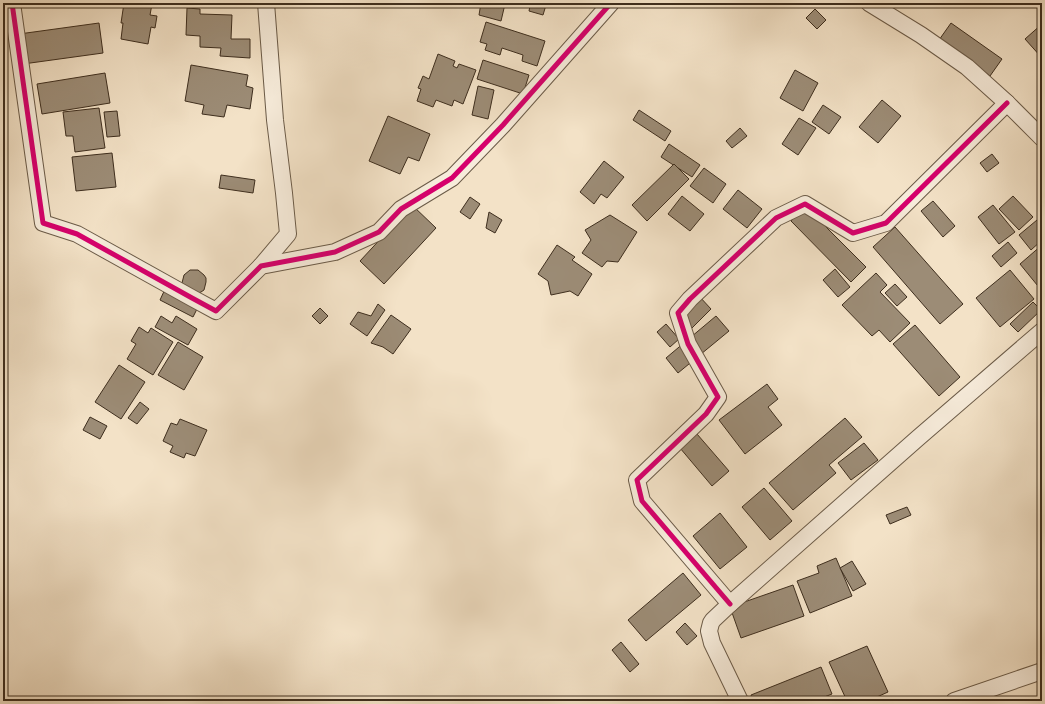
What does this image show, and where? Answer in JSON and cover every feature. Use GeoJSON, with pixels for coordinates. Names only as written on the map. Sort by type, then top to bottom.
{"type":"FeatureCollection","features":[{"type":"Feature","properties":{"kind":"street"},"geometry":{"type":"LineString","coordinates":[[12,3],[42,223],[77,234],[216,311],[261,266],[288,234],[275,120],[266,3]]}},
{"type":"Feature","properties":{"kind":"street"},"geometry":{"type":"LineString","coordinates":[[261,266],[335,252],[379,232],[401,209],[452,178],[503,125],[611,3]]}},
{"type":"Feature","properties":{"kind":"street"},"geometry":{"type":"LineString","coordinates":[[869,3],[921,35],[967,66],[1042,138]]}},
{"type":"Feature","properties":{"kind":"street"},"geometry":{"type":"LineString","coordinates":[[730,604],[642,501],[637,480],[706,414],[718,397],[688,344],[678,313],[690,299],[776,218],[805,204],[853,233],[886,223],[1007,103]]}},
{"type":"Feature","properties":{"kind":"street"},"geometry":{"type":"LineString","coordinates":[[740,701],[712,643],[709,631],[711,623],[730,604],[918,438],[1042,331]]}},
{"type":"Feature","properties":{"kind":"street"},"geometry":{"type":"LineString","coordinates":[[954,701],[1042,671]]}},
{"type":"Feature","properties":{"kind":"building"},"geometry":{"type":"Polygon","coordinates":[[[124,3],[152,4],[150,15],[157,16],[155,28],[151,27],[148,44],[121,39],[123,23],[121,23],[124,3]]]}},
{"type":"Feature","properties":{"kind":"building"},"geometry":{"type":"Polygon","coordinates":[[[481,3],[505,4],[501,21],[479,15],[481,3]]]}},
{"type":"Feature","properties":{"kind":"building"},"geometry":{"type":"Polygon","coordinates":[[[527,3],[550,3],[549,6],[546,5],[543,15],[529,11],[530,6],[527,5],[527,3]]]}},
{"type":"Feature","properties":{"kind":"building"},"geometry":{"type":"Polygon","coordinates":[[[187,8],[200,9],[200,14],[232,15],[231,39],[250,39],[250,58],[220,56],[221,48],[200,47],[200,36],[186,35],[187,8]]]}},
{"type":"Feature","properties":{"kind":"building"},"geometry":{"type":"Polygon","coordinates":[[[815,9],[826,20],[817,29],[806,18],[815,9]]]}},
{"type":"Feature","properties":{"kind":"building"},"geometry":{"type":"Polygon","coordinates":[[[486,22],[545,41],[537,66],[522,61],[523,55],[502,48],[500,55],[485,50],[487,44],[480,42],[486,22]]]}},
{"type":"Feature","properties":{"kind":"building"},"geometry":{"type":"Polygon","coordinates":[[[99,23],[103,53],[23,64],[19,34],[99,23]]]}},
{"type":"Feature","properties":{"kind":"building"},"geometry":{"type":"Polygon","coordinates":[[[951,23],[1002,59],[990,76],[939,40],[951,23]]]}},
{"type":"Feature","properties":{"kind":"building"},"geometry":{"type":"Polygon","coordinates":[[[1042,24],[1042,58],[1025,39],[1042,24]]]}},
{"type":"Feature","properties":{"kind":"building"},"geometry":{"type":"Polygon","coordinates":[[[3,41],[6,60],[3,60],[3,41]]]}},
{"type":"Feature","properties":{"kind":"building"},"geometry":{"type":"Polygon","coordinates":[[[438,54],[455,61],[453,66],[457,68],[459,64],[476,70],[463,104],[454,100],[452,106],[436,100],[433,107],[417,101],[421,89],[418,88],[423,76],[429,79],[438,54]]]}},
{"type":"Feature","properties":{"kind":"building"},"geometry":{"type":"Polygon","coordinates":[[[483,60],[529,75],[523,94],[477,79],[483,60]]]}},
{"type":"Feature","properties":{"kind":"building"},"geometry":{"type":"Polygon","coordinates":[[[191,65],[248,75],[246,86],[253,88],[250,109],[227,105],[224,117],[202,114],[204,105],[185,101],[191,65]]]}},
{"type":"Feature","properties":{"kind":"building"},"geometry":{"type":"Polygon","coordinates":[[[795,70],[818,83],[803,111],[780,98],[795,70]]]}},
{"type":"Feature","properties":{"kind":"building"},"geometry":{"type":"Polygon","coordinates":[[[105,73],[110,103],[42,114],[37,84],[105,73]]]}},
{"type":"Feature","properties":{"kind":"building"},"geometry":{"type":"Polygon","coordinates":[[[478,86],[494,90],[488,119],[472,115],[478,86]]]}},
{"type":"Feature","properties":{"kind":"building"},"geometry":{"type":"Polygon","coordinates":[[[882,100],[901,116],[878,143],[859,127],[882,100]]]}},
{"type":"Feature","properties":{"kind":"building"},"geometry":{"type":"Polygon","coordinates":[[[823,105],[841,117],[829,134],[812,122],[823,105]]]}},
{"type":"Feature","properties":{"kind":"building"},"geometry":{"type":"Polygon","coordinates":[[[99,108],[105,148],[75,152],[73,136],[66,136],[63,112],[99,108]]]}},
{"type":"Feature","properties":{"kind":"building"},"geometry":{"type":"Polygon","coordinates":[[[639,110],[671,131],[665,141],[633,120],[639,110]]]}},
{"type":"Feature","properties":{"kind":"building"},"geometry":{"type":"Polygon","coordinates":[[[117,111],[120,136],[107,137],[104,112],[117,111]]]}},
{"type":"Feature","properties":{"kind":"building"},"geometry":{"type":"Polygon","coordinates":[[[388,116],[430,134],[419,161],[408,157],[400,174],[369,161],[388,116]]]}},
{"type":"Feature","properties":{"kind":"building"},"geometry":{"type":"Polygon","coordinates":[[[799,118],[816,128],[798,155],[782,144],[799,118]]]}},
{"type":"Feature","properties":{"kind":"building"},"geometry":{"type":"Polygon","coordinates":[[[740,128],[747,136],[732,148],[726,141],[740,128]]]}},
{"type":"Feature","properties":{"kind":"building"},"geometry":{"type":"Polygon","coordinates":[[[669,144],[700,165],[692,177],[661,157],[669,144]]]}},
{"type":"Feature","properties":{"kind":"building"},"geometry":{"type":"Polygon","coordinates":[[[112,153],[116,187],[76,191],[72,157],[112,153]]]}},
{"type":"Feature","properties":{"kind":"building"},"geometry":{"type":"Polygon","coordinates":[[[992,154],[999,163],[987,172],[980,163],[992,154]]]}},
{"type":"Feature","properties":{"kind":"building"},"geometry":{"type":"Polygon","coordinates":[[[604,161],[624,177],[607,198],[601,194],[594,204],[580,192],[604,161]]]}},
{"type":"Feature","properties":{"kind":"building"},"geometry":{"type":"Polygon","coordinates":[[[674,164],[689,179],[647,221],[632,205],[674,164]]]}},
{"type":"Feature","properties":{"kind":"building"},"geometry":{"type":"Polygon","coordinates":[[[704,168],[726,184],[713,203],[690,186],[704,168]]]}},
{"type":"Feature","properties":{"kind":"building"},"geometry":{"type":"Polygon","coordinates":[[[221,175],[255,180],[253,193],[219,188],[221,175]]]}},
{"type":"Feature","properties":{"kind":"building"},"geometry":{"type":"Polygon","coordinates":[[[738,190],[762,209],[747,228],[723,209],[738,190]]]}},
{"type":"Feature","properties":{"kind":"building"},"geometry":{"type":"Polygon","coordinates":[[[682,196],[704,214],[690,231],[668,214],[682,196]]]}},
{"type":"Feature","properties":{"kind":"building"},"geometry":{"type":"Polygon","coordinates":[[[1013,196],[1033,217],[1019,230],[999,209],[1013,196]]]}},
{"type":"Feature","properties":{"kind":"building"},"geometry":{"type":"Polygon","coordinates":[[[470,197],[480,204],[470,219],[460,212],[470,197]]]}},
{"type":"Feature","properties":{"kind":"building"},"geometry":{"type":"Polygon","coordinates":[[[933,201],[955,226],[943,237],[921,211],[933,201]]]}},
{"type":"Feature","properties":{"kind":"building"},"geometry":{"type":"Polygon","coordinates":[[[412,205],[436,228],[384,284],[360,261],[412,205]]]}},
{"type":"Feature","properties":{"kind":"building"},"geometry":{"type":"Polygon","coordinates":[[[993,205],[1015,232],[999,244],[978,217],[993,205]]]}},
{"type":"Feature","properties":{"kind":"building"},"geometry":{"type":"Polygon","coordinates":[[[805,206],[866,267],[851,282],[791,221],[805,206]]]}},
{"type":"Feature","properties":{"kind":"building"},"geometry":{"type":"Polygon","coordinates":[[[489,212],[502,220],[495,233],[486,228],[489,212]]]}},
{"type":"Feature","properties":{"kind":"building"},"geometry":{"type":"Polygon","coordinates":[[[610,215],[637,232],[618,262],[607,261],[602,267],[582,253],[591,240],[585,230],[610,215]]]}},
{"type":"Feature","properties":{"kind":"building"},"geometry":{"type":"Polygon","coordinates":[[[1037,220],[1042,226],[1042,240],[1031,250],[1019,235],[1037,220]]]}},
{"type":"Feature","properties":{"kind":"building"},"geometry":{"type":"Polygon","coordinates":[[[895,227],[963,304],[940,324],[873,247],[895,227]]]}},
{"type":"Feature","properties":{"kind":"building"},"geometry":{"type":"Polygon","coordinates":[[[1008,242],[1017,253],[1001,267],[992,256],[1008,242]]]}},
{"type":"Feature","properties":{"kind":"building"},"geometry":{"type":"Polygon","coordinates":[[[557,245],[575,257],[572,260],[592,274],[578,296],[570,291],[551,295],[548,281],[538,274],[557,245]]]}},
{"type":"Feature","properties":{"kind":"building"},"geometry":{"type":"Polygon","coordinates":[[[1042,245],[1042,291],[1020,264],[1042,245]]]}},
{"type":"Feature","properties":{"kind":"building"},"geometry":{"type":"Polygon","coordinates":[[[835,269],[850,287],[838,297],[823,280],[835,269]]]}},
{"type":"Feature","properties":{"kind":"building"},"geometry":{"type":"Polygon","coordinates":[[[190,270],[198,270],[206,278],[204,290],[197,294],[183,287],[182,283],[184,275],[190,270]]]}},
{"type":"Feature","properties":{"kind":"building"},"geometry":{"type":"Polygon","coordinates":[[[1010,270],[1034,299],[1000,327],[976,298],[1010,270]]]}},
{"type":"Feature","properties":{"kind":"building"},"geometry":{"type":"Polygon","coordinates":[[[876,273],[887,285],[880,292],[910,323],[890,342],[879,330],[872,336],[842,305],[876,273]]]}},
{"type":"Feature","properties":{"kind":"building"},"geometry":{"type":"Polygon","coordinates":[[[895,284],[907,297],[897,306],[885,293],[895,284]]]}},
{"type":"Feature","properties":{"kind":"building"},"geometry":{"type":"Polygon","coordinates":[[[166,287],[199,305],[193,317],[160,300],[166,287]]]}},
{"type":"Feature","properties":{"kind":"building"},"geometry":{"type":"Polygon","coordinates":[[[699,296],[711,309],[692,328],[680,315],[699,296]]]}},
{"type":"Feature","properties":{"kind":"building"},"geometry":{"type":"Polygon","coordinates":[[[1033,302],[1041,310],[1018,332],[1010,324],[1033,302]]]}},
{"type":"Feature","properties":{"kind":"building"},"geometry":{"type":"Polygon","coordinates":[[[378,304],[385,310],[367,336],[350,324],[358,312],[371,316],[378,304]]]}},
{"type":"Feature","properties":{"kind":"building"},"geometry":{"type":"Polygon","coordinates":[[[320,308],[328,316],[320,324],[312,316],[320,308]]]}},
{"type":"Feature","properties":{"kind":"building"},"geometry":{"type":"Polygon","coordinates":[[[391,315],[411,329],[393,354],[383,347],[371,343],[391,315]]]}},
{"type":"Feature","properties":{"kind":"building"},"geometry":{"type":"Polygon","coordinates":[[[161,316],[172,323],[176,316],[197,329],[188,345],[155,327],[161,316]]]}},
{"type":"Feature","properties":{"kind":"building"},"geometry":{"type":"Polygon","coordinates":[[[716,316],[729,331],[678,373],[666,358],[716,316]]]}},
{"type":"Feature","properties":{"kind":"building"},"geometry":{"type":"Polygon","coordinates":[[[666,324],[679,339],[670,347],[657,332],[666,324]]]}},
{"type":"Feature","properties":{"kind":"building"},"geometry":{"type":"Polygon","coordinates":[[[915,325],[960,377],[939,396],[893,344],[915,325]]]}},
{"type":"Feature","properties":{"kind":"building"},"geometry":{"type":"Polygon","coordinates":[[[139,327],[148,333],[151,328],[173,342],[153,375],[127,359],[136,344],[131,341],[139,327]]]}},
{"type":"Feature","properties":{"kind":"building"},"geometry":{"type":"Polygon","coordinates":[[[178,342],[203,357],[184,390],[158,375],[178,342]]]}},
{"type":"Feature","properties":{"kind":"building"},"geometry":{"type":"Polygon","coordinates":[[[119,365],[145,382],[121,419],[95,402],[119,365]]]}},
{"type":"Feature","properties":{"kind":"building"},"geometry":{"type":"Polygon","coordinates":[[[767,384],[778,399],[768,407],[782,425],[745,454],[719,420],[767,384]]]}},
{"type":"Feature","properties":{"kind":"building"},"geometry":{"type":"Polygon","coordinates":[[[140,402],[149,409],[137,424],[128,418],[140,402]]]}},
{"type":"Feature","properties":{"kind":"building"},"geometry":{"type":"Polygon","coordinates":[[[90,417],[107,426],[100,439],[83,430],[90,417]]]}},
{"type":"Feature","properties":{"kind":"building"},"geometry":{"type":"Polygon","coordinates":[[[845,418],[862,437],[829,465],[836,473],[793,510],[769,483],[845,418]]]}},
{"type":"Feature","properties":{"kind":"building"},"geometry":{"type":"Polygon","coordinates":[[[180,419],[207,430],[195,456],[186,453],[184,458],[170,452],[173,446],[163,441],[171,423],[177,425],[180,419]]]}},
{"type":"Feature","properties":{"kind":"building"},"geometry":{"type":"Polygon","coordinates":[[[697,434],[729,471],[712,486],[680,448],[697,434]]]}},
{"type":"Feature","properties":{"kind":"building"},"geometry":{"type":"Polygon","coordinates":[[[864,443],[878,460],[851,480],[838,463],[864,443]]]}},
{"type":"Feature","properties":{"kind":"building"},"geometry":{"type":"Polygon","coordinates":[[[764,488],[792,521],[770,540],[742,507],[764,488]]]}},
{"type":"Feature","properties":{"kind":"building"},"geometry":{"type":"Polygon","coordinates":[[[907,507],[911,515],[890,524],[886,515],[907,507]]]}},
{"type":"Feature","properties":{"kind":"building"},"geometry":{"type":"Polygon","coordinates":[[[720,513],[747,547],[720,569],[693,536],[720,513]]]}},
{"type":"Feature","properties":{"kind":"building"},"geometry":{"type":"Polygon","coordinates":[[[836,558],[852,596],[810,613],[797,581],[819,573],[817,566],[836,558]]]}},
{"type":"Feature","properties":{"kind":"building"},"geometry":{"type":"Polygon","coordinates":[[[852,561],[866,584],[853,591],[840,568],[852,561]]]}},
{"type":"Feature","properties":{"kind":"building"},"geometry":{"type":"Polygon","coordinates":[[[683,573],[701,595],[646,641],[628,620],[683,573]]]}},
{"type":"Feature","properties":{"kind":"building"},"geometry":{"type":"Polygon","coordinates":[[[793,585],[804,616],[741,638],[730,607],[793,585]]]}},
{"type":"Feature","properties":{"kind":"building"},"geometry":{"type":"Polygon","coordinates":[[[685,623],[697,636],[687,645],[676,632],[685,623]]]}},
{"type":"Feature","properties":{"kind":"building"},"geometry":{"type":"Polygon","coordinates":[[[621,642],[639,664],[630,672],[612,650],[621,642]]]}},
{"type":"Feature","properties":{"kind":"building"},"geometry":{"type":"Polygon","coordinates":[[[867,646],[888,692],[868,701],[847,701],[829,662],[867,646]]]}},
{"type":"Feature","properties":{"kind":"building"},"geometry":{"type":"Polygon","coordinates":[[[821,667],[832,694],[814,701],[753,701],[751,695],[821,667]]]}},
{"type":"Feature","properties":{"kind":"cycle path"},"geometry":{"type":"LineString","coordinates":[[12,3],[43,223],[77,234],[216,311],[261,266],[335,252],[379,232],[401,209],[452,178],[503,125],[611,3]]}},
{"type":"Feature","properties":{"kind":"cycle path"},"geometry":{"type":"LineString","coordinates":[[730,604],[642,501],[637,480],[706,414],[718,397],[688,344],[678,313],[690,299],[776,218],[805,204],[853,233],[886,223],[1007,103]]}}]}
